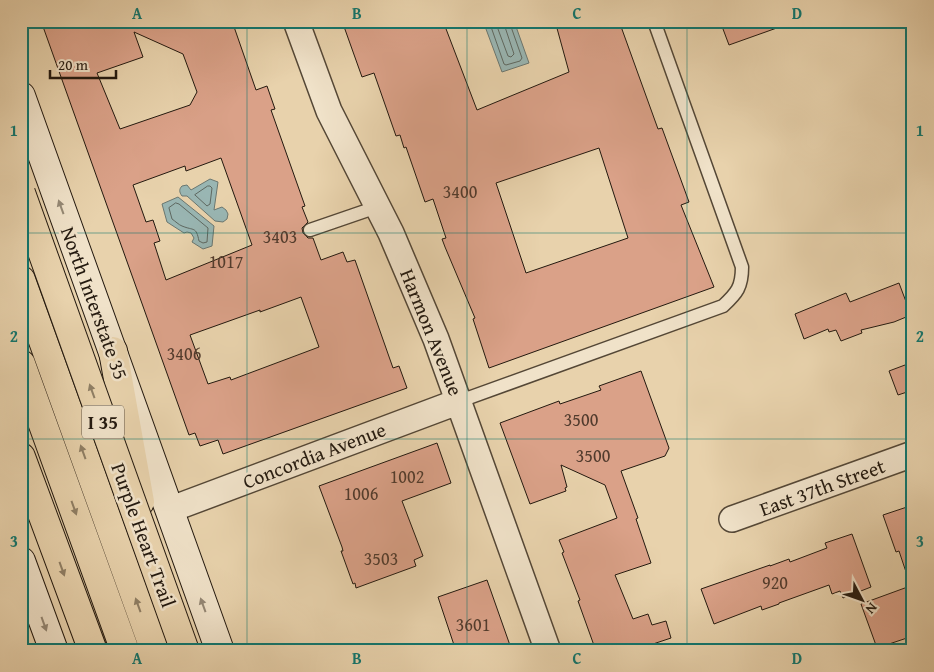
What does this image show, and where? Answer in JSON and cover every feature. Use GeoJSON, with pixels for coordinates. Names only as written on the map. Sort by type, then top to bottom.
{"type":"FeatureCollection","features":[{"type":"Feature","properties":{"kind":"highway","name":"Purple Heart Trail"},"geometry":{"type":"LineString","coordinates":[[21,193],[185,651]]}},
{"type":"Feature","properties":{"kind":"highway","name":"Purple Heart Trail"},"geometry":{"type":"LineString","coordinates":[[21,280],[155,651]]}},
{"type":"Feature","properties":{"kind":"highway"},"geometry":{"type":"LineString","coordinates":[[112,352],[167,651]]}},
{"type":"Feature","properties":{"kind":"highway"},"geometry":{"type":"LineString","coordinates":[[21,364],[125,651]]}},
{"type":"Feature","properties":{"kind":"highway"},"geometry":{"type":"LineString","coordinates":[[21,457],[92,651]]}},
{"type":"Feature","properties":{"kind":"main road","name":"North Interstate 35"},"geometry":{"type":"LineString","coordinates":[[21,96],[220,651]]}},
{"type":"Feature","properties":{"kind":"main road"},"geometry":{"type":"LineString","coordinates":[[22,564],[54,651]]}},
{"type":"Feature","properties":{"kind":"street","name":"Harmon Avenue"},"geometry":{"type":"LineString","coordinates":[[296,21],[329,110],[391,233],[432,330],[460,401],[548,651]]}},
{"type":"Feature","properties":{"kind":"street","name":"Concordia Avenue"},"geometry":{"type":"LineString","coordinates":[[169,510],[460,401]]}},
{"type":"Feature","properties":{"kind":"street","name":"East 37th Street"},"geometry":{"type":"LineString","coordinates":[[732,519],[913,454]]}},
{"type":"Feature","properties":{"kind":"lane"},"geometry":{"type":"LineString","coordinates":[[460,401],[723,306],[736,295],[742,280],[742,267],[654,21]]}},
{"type":"Feature","properties":{"kind":"lane"},"geometry":{"type":"LineString","coordinates":[[310,230],[377,207]]}},
{"type":"Feature","properties":{"kind":"water"},"geometry":{"type":"Polygon","coordinates":[[[483,21],[514,21],[529,63],[502,72],[483,21]]]}},
{"type":"Feature","properties":{"kind":"water"},"geometry":{"type":"Polygon","coordinates":[[[210,179],[218,182],[214,210],[222,207],[228,214],[227,219],[223,222],[215,221],[187,196],[182,196],[180,192],[182,186],[187,185],[191,190],[210,179]]]}},
{"type":"Feature","properties":{"kind":"water"},"geometry":{"type":"Polygon","coordinates":[[[178,197],[214,226],[212,246],[203,249],[192,242],[194,238],[191,233],[184,233],[167,222],[162,204],[178,197]]]}},
{"type":"Feature","properties":{"kind":"building"},"geometry":{"type":"Polygon","coordinates":[[[41,21],[232,21],[256,90],[267,86],[275,109],[271,110],[305,206],[302,207],[308,222],[302,228],[303,233],[308,238],[313,238],[321,260],[343,252],[347,262],[355,260],[393,368],[399,366],[407,388],[223,454],[218,440],[200,446],[195,433],[189,435],[41,21]],[[134,32],[143,57],[97,73],[120,129],[190,105],[197,92],[183,54],[134,32]],[[221,158],[186,171],[185,166],[133,185],[146,222],[153,220],[160,241],[154,243],[166,280],[252,245],[221,158]],[[301,297],[260,312],[260,310],[190,335],[208,384],[230,377],[231,380],[319,347],[301,297]]]}},
{"type":"Feature","properties":{"kind":"building"},"geometry":{"type":"Polygon","coordinates":[[[342,21],[443,21],[477,110],[569,72],[555,21],[619,21],[658,129],[662,128],[689,202],[681,205],[714,287],[489,368],[473,319],[475,318],[442,239],[446,238],[433,199],[425,202],[406,147],[404,148],[400,135],[396,136],[374,73],[362,77],[342,21]],[[599,148],[496,183],[526,273],[628,238],[599,148]]]}},
{"type":"Feature","properties":{"kind":"building"},"geometry":{"type":"Polygon","coordinates":[[[720,21],[787,21],[788,24],[729,45],[720,21]]]}},
{"type":"Feature","properties":{"kind":"building"},"geometry":{"type":"Polygon","coordinates":[[[899,283],[911,315],[894,322],[861,330],[862,333],[841,341],[836,330],[829,332],[828,329],[804,339],[795,314],[846,293],[850,302],[899,283]]]}},
{"type":"Feature","properties":{"kind":"building"},"geometry":{"type":"Polygon","coordinates":[[[913,362],[913,390],[898,395],[889,371],[913,362]]]}},
{"type":"Feature","properties":{"kind":"building"},"geometry":{"type":"Polygon","coordinates":[[[641,371],[669,448],[665,456],[621,471],[638,518],[636,519],[651,563],[615,575],[633,619],[648,614],[652,625],[666,621],[671,638],[632,651],[596,651],[559,540],[617,518],[605,485],[561,465],[567,487],[565,488],[566,491],[530,504],[500,423],[559,401],[560,404],[601,390],[599,386],[641,371]]]}},
{"type":"Feature","properties":{"kind":"building"},"geometry":{"type":"Polygon","coordinates":[[[437,443],[451,483],[402,501],[423,556],[414,560],[416,566],[356,588],[319,486],[437,443]]]}},
{"type":"Feature","properties":{"kind":"building"},"geometry":{"type":"Polygon","coordinates":[[[913,505],[913,583],[910,584],[899,551],[896,552],[883,515],[913,505]]]}},
{"type":"Feature","properties":{"kind":"building"},"geometry":{"type":"Polygon","coordinates":[[[852,534],[871,587],[843,598],[840,591],[832,594],[829,585],[762,610],[761,606],[714,624],[701,589],[789,559],[790,562],[827,548],[825,543],[852,534]]]}},
{"type":"Feature","properties":{"kind":"building"},"geometry":{"type":"Polygon","coordinates":[[[487,580],[512,651],[456,651],[438,597],[487,580]]]}},
{"type":"Feature","properties":{"kind":"building"},"geometry":{"type":"Polygon","coordinates":[[[913,585],[913,636],[877,648],[861,604],[913,585]]]}}]}
